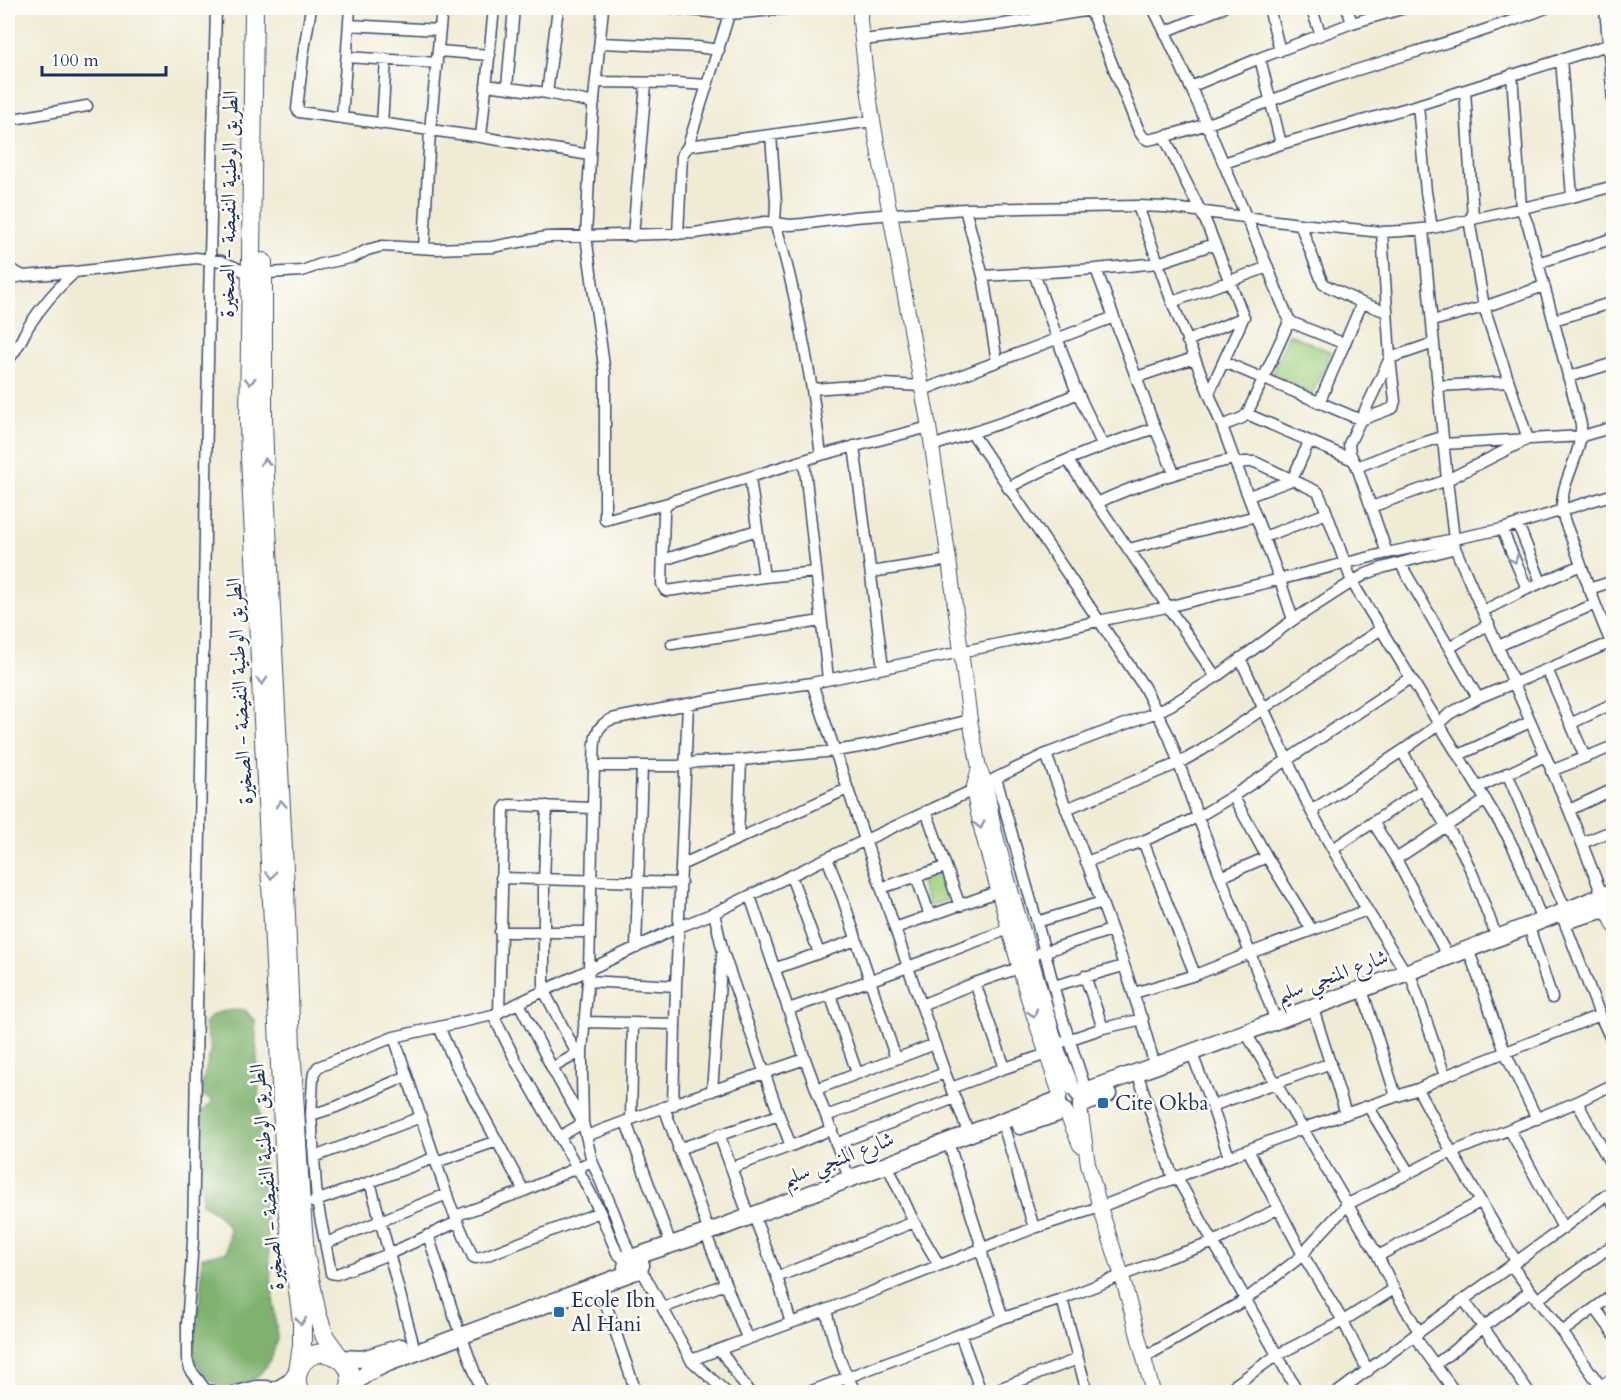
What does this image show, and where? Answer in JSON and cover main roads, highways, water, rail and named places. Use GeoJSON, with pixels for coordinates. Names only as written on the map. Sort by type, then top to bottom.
{"type":"FeatureCollection","features":[{"type":"Feature","properties":{"kind":"highway","name":"الطريق الوطنية النفيضة - الصخيرة"},"geometry":{"type":"LineString","coordinates":[[254,8],[259,32],[256,274],[250,456],[305,1254],[317,1314],[325,1337],[349,1371],[351,1379],[349,1391]]}},
{"type":"Feature","properties":{"kind":"highway","name":"الطريق الوطنية النفيضة - الصخيرة"},"geometry":{"type":"LineString","coordinates":[[259,32],[265,8]]}},
{"type":"Feature","properties":{"kind":"highway","name":"الطريق الوطنية النفيضة - الصخيرة"},"geometry":{"type":"LineString","coordinates":[[300,1392],[296,1380],[302,1346],[302,1204]]}},
{"type":"Feature","properties":{"kind":"highway"},"geometry":{"type":"LineString","coordinates":[[298,1371],[308,1358],[316,1354],[332,1354],[340,1358]]}},
{"type":"Feature","properties":{"kind":"main road","name":"شارع المنجي سليم"},"geometry":{"type":"LineString","coordinates":[[349,1391],[367,1373],[459,1330],[753,1220],[1005,1131],[1072,1100],[1276,1021],[1471,957],[1565,916],[1607,904]]}},
{"type":"Feature","properties":{"kind":"main road","name":"شارع المنجي سليم"},"geometry":{"type":"LineString","coordinates":[[753,1220],[849,1178],[969,1134],[1072,1100],[1140,1081],[1364,996],[1448,957],[1497,938],[1537,927]]}},
{"type":"Feature","properties":{"kind":"main road","name":"شارع المنجي سليم"},"geometry":{"type":"LineString","coordinates":[[340,1358],[363,1359],[459,1330],[599,1284],[671,1245],[709,1237]]}},
{"type":"Feature","properties":{"kind":"main road"},"geometry":{"type":"LineString","coordinates":[[275,1392],[290,1382],[298,1371]]}},
{"type":"Feature","properties":{"kind":"place","name":"Cite Okba"},"geometry":{"type":"Point","coordinates":[1103,1103]}},
{"type":"Feature","properties":{"kind":"place","name":"Ecole Ibn Al Hani"},"geometry":{"type":"Point","coordinates":[559,1312]}}]}
